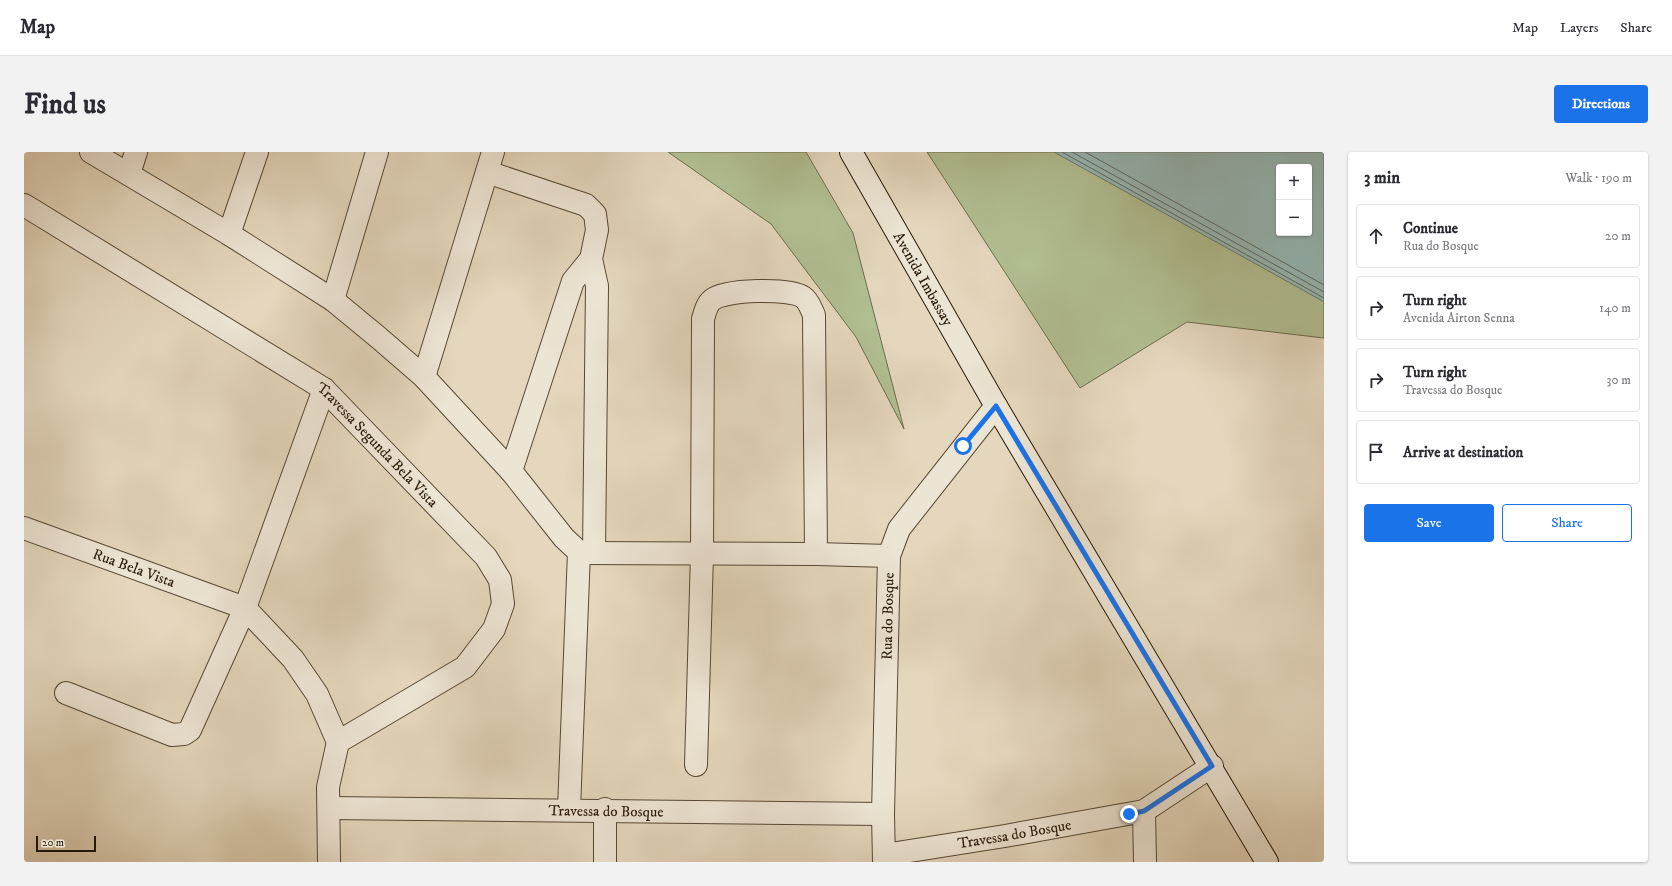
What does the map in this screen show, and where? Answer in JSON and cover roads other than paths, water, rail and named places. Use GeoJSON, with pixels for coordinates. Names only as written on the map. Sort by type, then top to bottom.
{"type":"FeatureCollection","features":[{"type":"Feature","properties":{"kind":"street"},"geometry":{"type":"LineString","coordinates":[[91,152],[230,234],[333,300],[424,377],[512,471],[564,538],[586,553],[816,554],[889,556]]}},
{"type":"Feature","properties":{"kind":"street"},"geometry":{"type":"LineString","coordinates":[[129,174],[136,152]]}},
{"type":"Feature","properties":{"kind":"street"},"geometry":{"type":"LineString","coordinates":[[230,234],[257,152]]}},
{"type":"Feature","properties":{"kind":"street"},"geometry":{"type":"LineString","coordinates":[[333,300],[377,152]]}},
{"type":"Feature","properties":{"kind":"street","name":"Avenida Imbassay"},"geometry":{"type":"LineString","coordinates":[[851,152],[996,406],[1212,766],[1267,862]]}},
{"type":"Feature","properties":{"kind":"street"},"geometry":{"type":"LineString","coordinates":[[424,377],[490,162],[586,205],[595,214],[597,230],[591,259],[597,286],[586,553],[569,809]]}},
{"type":"Feature","properties":{"kind":"street","name":"Travessa Segunda Bela Vista"},"geometry":{"type":"LineString","coordinates":[[24,205],[324,388],[486,557],[500,580],[503,604],[494,629],[464,666],[338,742]]}},
{"type":"Feature","properties":{"kind":"street"},"geometry":{"type":"LineString","coordinates":[[512,471],[573,281],[591,259]]}},
{"type":"Feature","properties":{"kind":"street"},"geometry":{"type":"LineString","coordinates":[[696,765],[702,554],[703,319],[706,308],[712,300],[719,296],[736,292],[783,292],[803,296],[810,305],[814,315],[816,554]]}},
{"type":"Feature","properties":{"kind":"street"},"geometry":{"type":"LineString","coordinates":[[66,693],[172,735],[184,734],[190,730],[245,608],[324,388]]}},
{"type":"Feature","properties":{"kind":"street","name":"Rua do Bosque"},"geometry":{"type":"LineString","coordinates":[[884,858],[882,814],[889,556],[899,530],[996,406]]}},
{"type":"Feature","properties":{"kind":"street","name":"Rua Bela Vista"},"geometry":{"type":"LineString","coordinates":[[24,528],[245,608],[294,659],[317,694],[338,742]]}},
{"type":"Feature","properties":{"kind":"street"},"geometry":{"type":"LineString","coordinates":[[329,862],[328,787],[338,742]]}},
{"type":"Feature","properties":{"kind":"street","name":"Travessa do Bosque"},"geometry":{"type":"LineString","coordinates":[[884,858],[1144,811],[1212,766]]}},
{"type":"Feature","properties":{"kind":"street","name":"Travessa do Bosque"},"geometry":{"type":"LineString","coordinates":[[329,808],[605,809],[882,814]]}},
{"type":"Feature","properties":{"kind":"street"},"geometry":{"type":"LineString","coordinates":[[605,809],[605,862]]}},
{"type":"Feature","properties":{"kind":"street"},"geometry":{"type":"LineString","coordinates":[[1144,811],[1145,862]]}},
{"type":"Feature","properties":{"kind":"water"},"geometry":{"type":"Polygon","coordinates":[[[1054,152],[1324,152],[1324,302],[1054,152]]]}}]}
